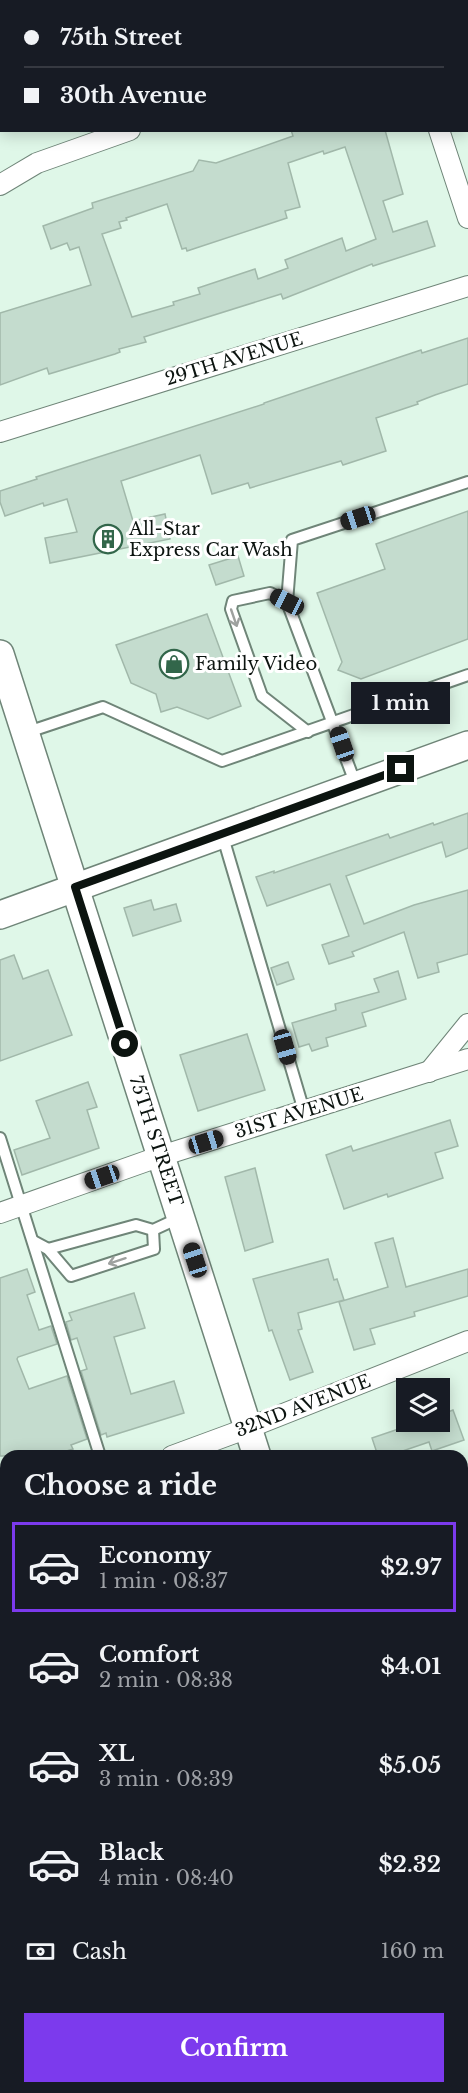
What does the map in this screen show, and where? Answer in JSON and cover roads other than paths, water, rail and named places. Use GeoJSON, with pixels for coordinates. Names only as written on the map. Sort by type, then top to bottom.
{"type":"FeatureCollection","features":[{"type":"Feature","properties":{"kind":"street"},"geometry":{"type":"LineString","coordinates":[[0,185],[37,163],[124,132]]}},
{"type":"Feature","properties":{"kind":"street"},"geometry":{"type":"LineString","coordinates":[[440,132],[468,218]]}},
{"type":"Feature","properties":{"kind":"street","name":"29TH AVENUE"},"geometry":{"type":"LineString","coordinates":[[0,432],[468,286]]}},
{"type":"Feature","properties":{"kind":"street","name":"75TH STREET"},"geometry":{"type":"LineString","coordinates":[[0,654],[255,1450]]}},
{"type":"Feature","properties":{"kind":"street"},"geometry":{"type":"LineString","coordinates":[[0,915],[468,745]]}},
{"type":"Feature","properties":{"kind":"street"},"geometry":{"type":"LineString","coordinates":[[429,1072],[468,1024]]}},
{"type":"Feature","properties":{"kind":"street","name":"31ST AVENUE"},"geometry":{"type":"LineString","coordinates":[[0,1213],[161,1156],[468,1059]]}},
{"type":"Feature","properties":{"kind":"street","name":"32ND AVENUE"},"geometry":{"type":"LineString","coordinates":[[188,1450],[468,1341]]}},
{"type":"Feature","properties":{"kind":"lane"},"geometry":{"type":"LineString","coordinates":[[357,785],[287,602],[292,540],[468,482]]}},
{"type":"Feature","properties":{"kind":"lane"},"geometry":{"type":"LineString","coordinates":[[287,602],[270,593],[233,601],[231,609],[262,696],[308,732]]}},
{"type":"Feature","properties":{"kind":"lane"},"geometry":{"type":"LineString","coordinates":[[25,733],[103,707],[222,761],[468,675]]}},
{"type":"Feature","properties":{"kind":"lane"},"geometry":{"type":"LineString","coordinates":[[222,834],[304,1111]]}},
{"type":"Feature","properties":{"kind":"lane"},"geometry":{"type":"LineString","coordinates":[[0,1138],[98,1450]]}},
{"type":"Feature","properties":{"kind":"lane"},"geometry":{"type":"LineString","coordinates":[[48,1249],[136,1224],[153,1230],[181,1218]]}},
{"type":"Feature","properties":{"kind":"lane"},"geometry":{"type":"LineString","coordinates":[[33,1241],[48,1249],[71,1276],[154,1249],[153,1230]]}},
{"type":"Feature","properties":{"kind":"place","name":"All-Star Express Car Wash"},"geometry":{"type":"Point","coordinates":[108,539]}},
{"type":"Feature","properties":{"kind":"place","name":"Family Video"},"geometry":{"type":"Point","coordinates":[174,664]}}]}
